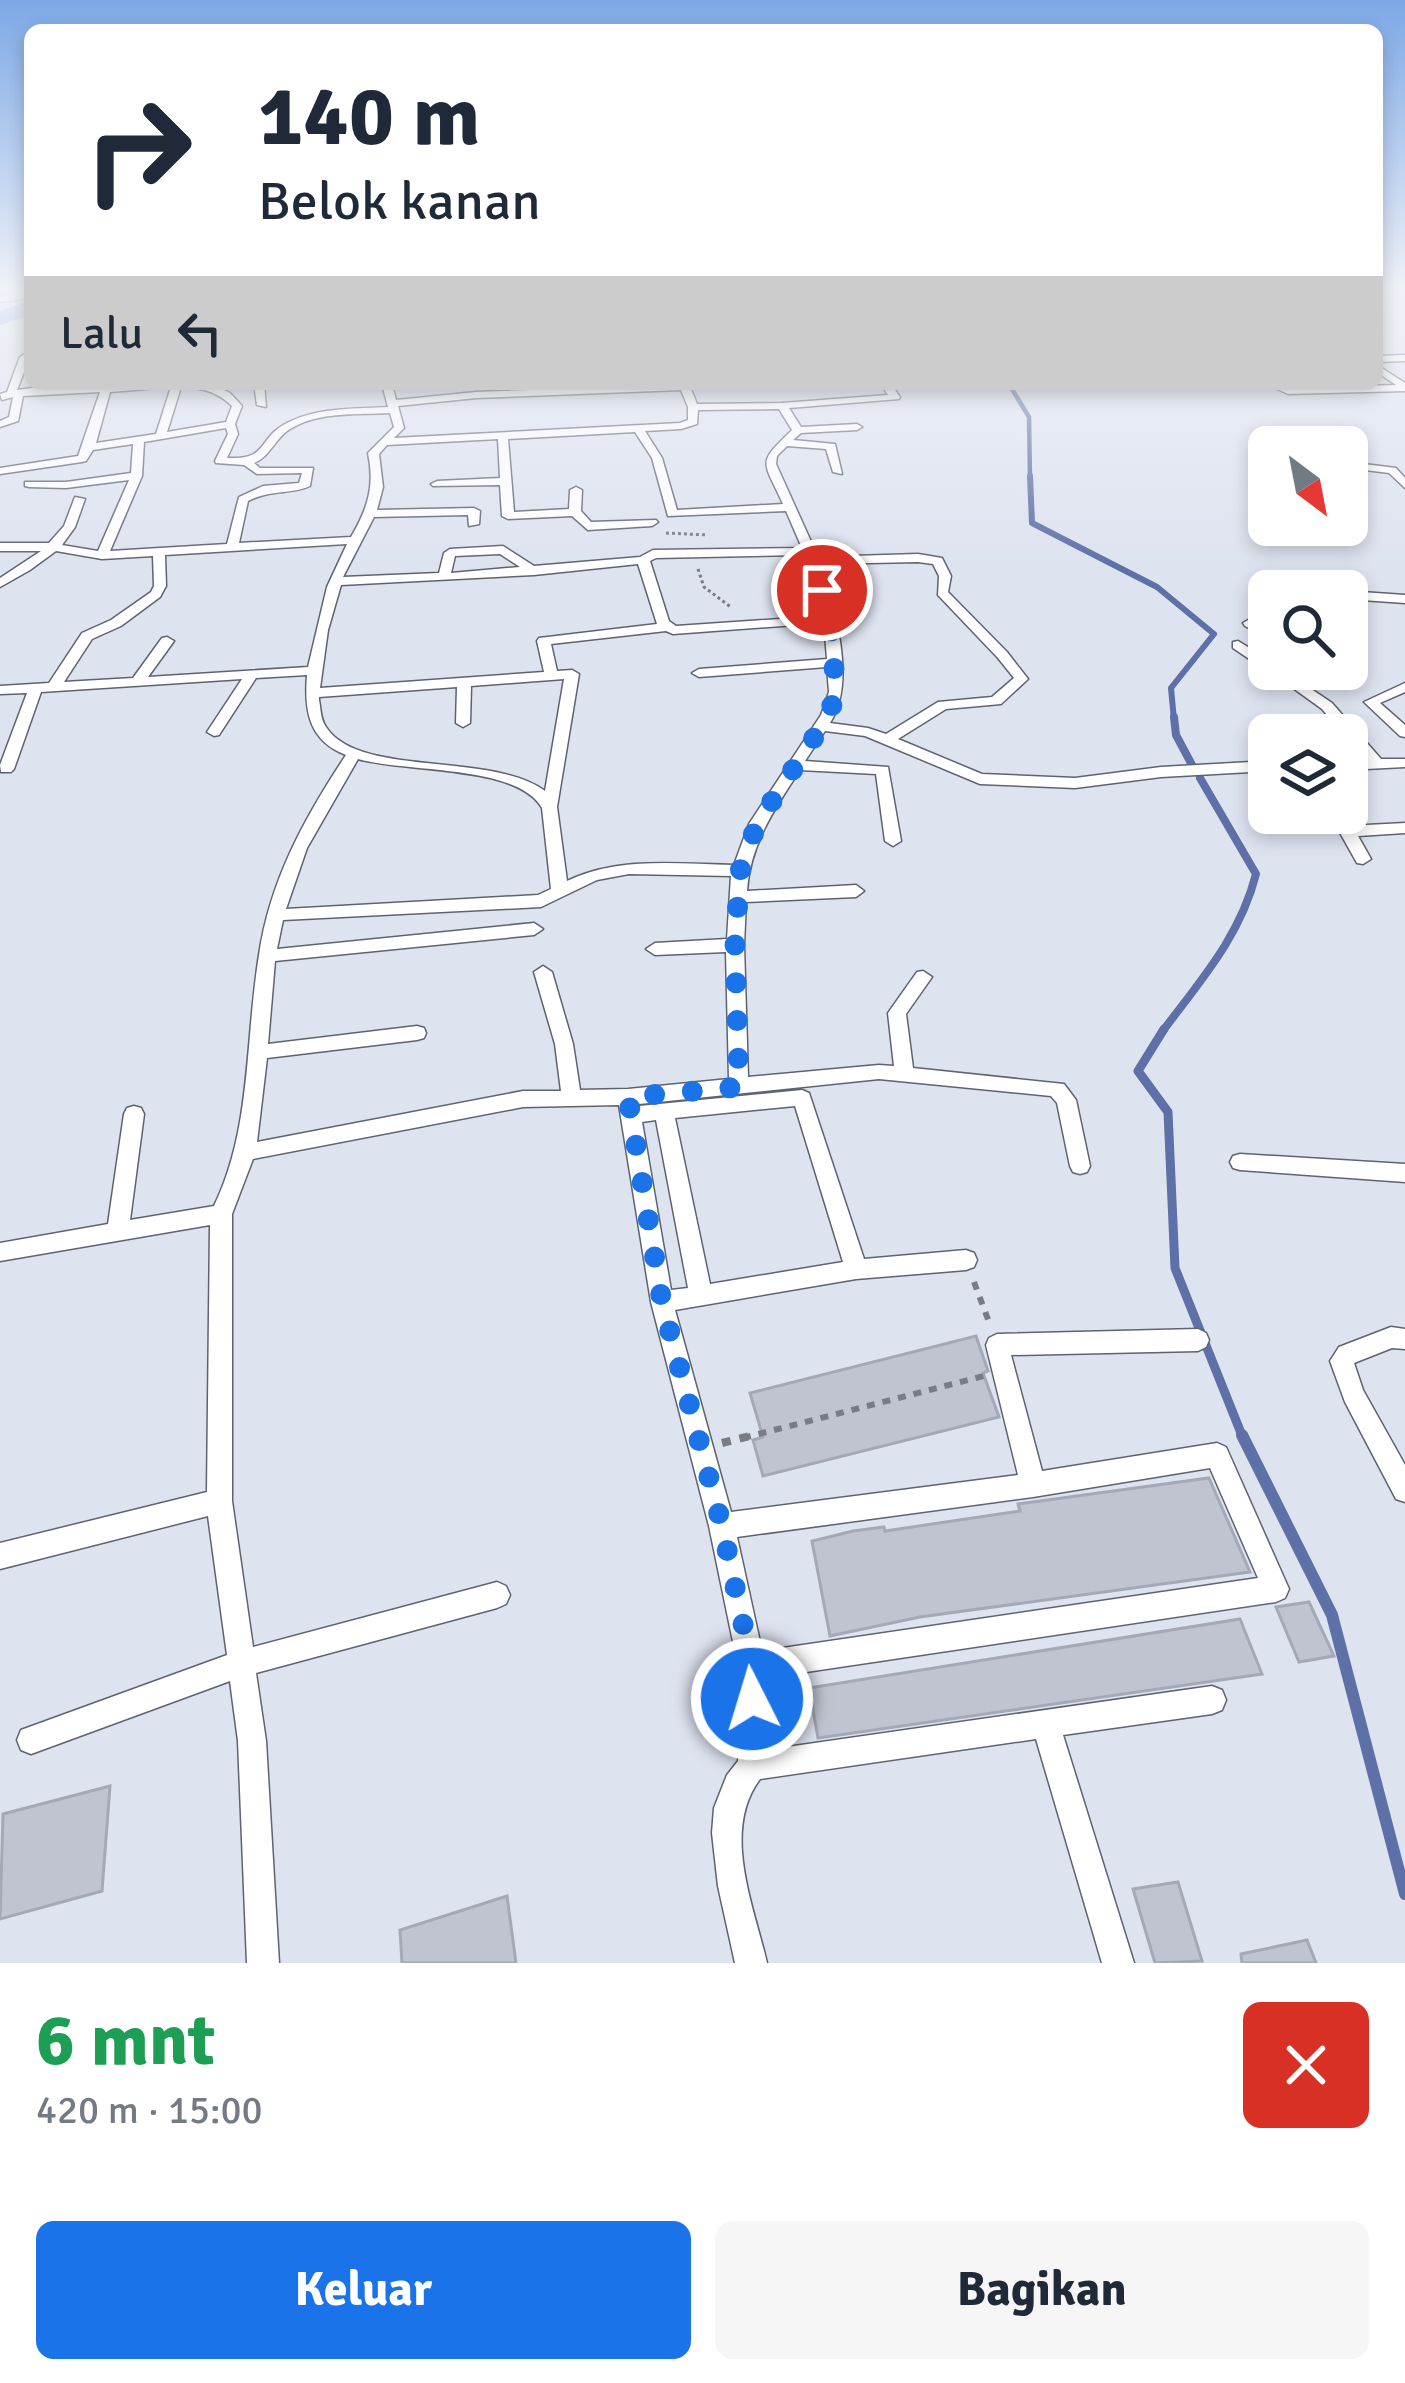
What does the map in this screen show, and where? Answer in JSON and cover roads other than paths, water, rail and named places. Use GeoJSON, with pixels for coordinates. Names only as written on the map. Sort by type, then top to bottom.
{"type":"FeatureCollection","features":[{"type":"Feature","properties":{"kind":"street"},"geometry":{"type":"LineString","coordinates":[[12,398],[48,390]]}},
{"type":"Feature","properties":{"kind":"street"},"geometry":{"type":"LineString","coordinates":[[0,471],[82,459],[106,390]]}},
{"type":"Feature","properties":{"kind":"street"},"geometry":{"type":"LineString","coordinates":[[161,433],[175,390]]}},
{"type":"Feature","properties":{"kind":"street"},"geometry":{"type":"LineString","coordinates":[[217,390],[237,406],[223,463],[308,470],[304,486],[263,489],[243,499],[232,548]]}},
{"type":"Feature","properties":{"kind":"street"},"geometry":{"type":"LineString","coordinates":[[260,390],[262,405]]}},
{"type":"Feature","properties":{"kind":"street"},"geometry":{"type":"LineString","coordinates":[[389,390],[399,428],[373,453],[376,491],[371,514],[337,580],[311,670],[320,732],[353,756],[426,764],[532,787],[550,806]]}},
{"type":"Feature","properties":{"kind":"street"},"geometry":{"type":"LineString","coordinates":[[252,467],[287,422],[476,395],[580,390]]}},
{"type":"Feature","properties":{"kind":"street"},"geometry":{"type":"LineString","coordinates":[[386,442],[689,425],[693,407],[686,390]]}},
{"type":"Feature","properties":{"kind":"street"},"geometry":{"type":"LineString","coordinates":[[693,407],[895,397],[890,390]]}},
{"type":"Feature","properties":{"kind":"street"},"geometry":{"type":"LineString","coordinates":[[1286,390],[1317,390]]}},
{"type":"Feature","properties":{"kind":"street"},"geometry":{"type":"LineString","coordinates":[[12,398],[38,403]]}},
{"type":"Feature","properties":{"kind":"street"},"geometry":{"type":"LineString","coordinates":[[0,424],[14,419],[12,398]]}},
{"type":"Feature","properties":{"kind":"street"},"geometry":{"type":"LineString","coordinates":[[847,402],[866,440]]}},
{"type":"Feature","properties":{"kind":"street"},"geometry":{"type":"LineString","coordinates":[[782,406],[798,430]]}},
{"type":"Feature","properties":{"kind":"street"},"geometry":{"type":"LineString","coordinates":[[89,447],[230,424]]}},
{"type":"Feature","properties":{"kind":"street"},"geometry":{"type":"LineString","coordinates":[[739,1087],[735,945],[740,871],[757,824],[821,725],[836,692],[830,619],[813,556],[788,507],[771,464],[772,455],[798,430],[857,427]]}},
{"type":"Feature","properties":{"kind":"street"},"geometry":{"type":"LineString","coordinates":[[638,429],[657,458],[672,514],[788,507]]}},
{"type":"Feature","properties":{"kind":"street"},"geometry":{"type":"LineString","coordinates":[[503,439],[508,515],[575,512]]}},
{"type":"Feature","properties":{"kind":"street"},"geometry":{"type":"LineString","coordinates":[[102,556],[136,476],[139,440]]}},
{"type":"Feature","properties":{"kind":"street"},"geometry":{"type":"LineString","coordinates":[[788,443],[831,446],[838,472]]}},
{"type":"Feature","properties":{"kind":"street"},"geometry":{"type":"LineString","coordinates":[[224,452],[264,449]]}},
{"type":"Feature","properties":{"kind":"street"},"geometry":{"type":"LineString","coordinates":[[252,467],[263,489]]}},
{"type":"Feature","properties":{"kind":"street"},"geometry":{"type":"LineString","coordinates":[[1368,468],[1393,470],[1405,485]]}},
{"type":"Feature","properties":{"kind":"street"},"geometry":{"type":"LineString","coordinates":[[28,484],[66,485],[136,476]]}},
{"type":"Feature","properties":{"kind":"street"},"geometry":{"type":"LineString","coordinates":[[437,484],[506,481]]}},
{"type":"Feature","properties":{"kind":"street"},"geometry":{"type":"LineString","coordinates":[[576,490],[575,512],[588,526],[652,522]]}},
{"type":"Feature","properties":{"kind":"street"},"geometry":{"type":"LineString","coordinates":[[0,583],[55,547],[74,520],[80,499]]}},
{"type":"Feature","properties":{"kind":"street"},"geometry":{"type":"LineString","coordinates":[[371,514],[473,517],[492,510]]}},
{"type":"Feature","properties":{"kind":"street"},"geometry":{"type":"LineString","coordinates":[[0,547],[55,547],[102,556],[358,540]]}},
{"type":"Feature","properties":{"kind":"street"},"geometry":{"type":"LineString","coordinates":[[444,577],[450,553],[490,549],[503,550],[534,571]]}},
{"type":"Feature","properties":{"kind":"street"},"geometry":{"type":"LineString","coordinates":[[337,580],[534,571],[694,551],[938,562],[945,576],[942,592],[962,618],[981,626],[1021,679],[996,701],[943,706],[889,739]]}},
{"type":"Feature","properties":{"kind":"street"},"geometry":{"type":"LineString","coordinates":[[55,685],[88,636],[156,593],[159,553]]}},
{"type":"Feature","properties":{"kind":"street"},"geometry":{"type":"LineString","coordinates":[[643,560],[665,627]]}},
{"type":"Feature","properties":{"kind":"street"},"geometry":{"type":"LineString","coordinates":[[1368,596],[1405,599]]}},
{"type":"Feature","properties":{"kind":"street"},"geometry":{"type":"LineString","coordinates":[[551,673],[544,641],[665,627],[830,619]]}},
{"type":"Feature","properties":{"kind":"street"},"geometry":{"type":"LineString","coordinates":[[138,681],[167,641]]}},
{"type":"Feature","properties":{"kind":"street"},"geometry":{"type":"LineString","coordinates":[[1238,645],[1248,652]]}},
{"type":"Feature","properties":{"kind":"street"},"geometry":{"type":"LineString","coordinates":[[699,674],[832,663]]}},
{"type":"Feature","properties":{"kind":"street"},"geometry":{"type":"LineString","coordinates":[[0,690],[311,670]]}},
{"type":"Feature","properties":{"kind":"street"},"geometry":{"type":"LineString","coordinates":[[313,693],[551,673],[574,676],[550,806],[559,888]]}},
{"type":"Feature","properties":{"kind":"street"},"geometry":{"type":"LineString","coordinates":[[214,731],[252,674]]}},
{"type":"Feature","properties":{"kind":"street"},"geometry":{"type":"LineString","coordinates":[[463,723],[464,680]]}},
{"type":"Feature","properties":{"kind":"street"},"geometry":{"type":"LineString","coordinates":[[7,769],[36,687]]}},
{"type":"Feature","properties":{"kind":"street"},"geometry":{"type":"LineString","coordinates":[[1405,687],[1372,702],[1405,734]]}},
{"type":"Feature","properties":{"kind":"street"},"geometry":{"type":"LineString","coordinates":[[1304,690],[1327,706],[1377,764]]}},
{"type":"Feature","properties":{"kind":"street"},"geometry":{"type":"LineString","coordinates":[[821,725],[889,739],[980,778],[1075,783],[1248,767]]}},
{"type":"Feature","properties":{"kind":"street"},"geometry":{"type":"LineString","coordinates":[[263,1963],[252,1742],[219,1501],[221,1214],[234,1193],[243,1154],[274,916],[298,842],[353,756]]}},
{"type":"Feature","properties":{"kind":"street"},"geometry":{"type":"LineString","coordinates":[[794,764],[883,770],[892,842]]}},
{"type":"Feature","properties":{"kind":"street"},"geometry":{"type":"LineString","coordinates":[[1368,764],[1402,768]]}},
{"type":"Feature","properties":{"kind":"street"},"geometry":{"type":"LineString","coordinates":[[1364,859],[1347,831],[1405,828]]}},
{"type":"Feature","properties":{"kind":"street"},"geometry":{"type":"LineString","coordinates":[[274,916],[541,901],[592,874],[629,869],[740,871]]}},
{"type":"Feature","properties":{"kind":"street"},"geometry":{"type":"LineString","coordinates":[[739,897],[856,891]]}},
{"type":"Feature","properties":{"kind":"street"},"geometry":{"type":"LineString","coordinates":[[267,956],[534,929]]}},
{"type":"Feature","properties":{"kind":"street"},"geometry":{"type":"LineString","coordinates":[[655,949],[735,945]]}},
{"type":"Feature","properties":{"kind":"street"},"geometry":{"type":"LineString","coordinates":[[543,972],[564,1044],[571,1096]]}},
{"type":"Feature","properties":{"kind":"street"},"geometry":{"type":"LineString","coordinates":[[904,1073],[897,1013],[923,977]]}},
{"type":"Feature","properties":{"kind":"street"},"geometry":{"type":"LineString","coordinates":[[257,1052],[417,1033]]}},
{"type":"Feature","properties":{"kind":"street"},"geometry":{"type":"LineString","coordinates":[[630,1106],[739,1087],[904,1073],[1058,1089],[1066,1100],[1080,1166]]}},
{"type":"Feature","properties":{"kind":"street"},"geometry":{"type":"LineString","coordinates":[[243,1154],[434,1114],[571,1096],[664,1112],[802,1098],[856,1269]]}},
{"type":"Feature","properties":{"kind":"street"},"geometry":{"type":"LineString","coordinates":[[630,1106],[662,1302],[722,1526],[752,1666],[752,1766]]}},
{"type":"Feature","properties":{"kind":"street"},"geometry":{"type":"LineString","coordinates":[[664,1112],[701,1295]]}},
{"type":"Feature","properties":{"kind":"street"},"geometry":{"type":"LineString","coordinates":[[118,1231],[134,1114]]}},
{"type":"Feature","properties":{"kind":"street"},"geometry":{"type":"LineString","coordinates":[[1240,1162],[1405,1173]]}},
{"type":"Feature","properties":{"kind":"street"},"geometry":{"type":"LineString","coordinates":[[0,1252],[221,1214]]}},
{"type":"Feature","properties":{"kind":"street"},"geometry":{"type":"LineString","coordinates":[[662,1302],[856,1269],[966,1260]]}},
{"type":"Feature","properties":{"kind":"street"},"geometry":{"type":"LineString","coordinates":[[1405,1340],[1391,1337],[1342,1361],[1352,1394],[1405,1490]]}},
{"type":"Feature","properties":{"kind":"street"},"geometry":{"type":"LineString","coordinates":[[1033,1485],[997,1345],[1198,1340]]}},
{"type":"Feature","properties":{"kind":"street"},"geometry":{"type":"LineString","coordinates":[[722,1526],[1033,1485],[1217,1454],[1276,1589],[752,1666]]}},
{"type":"Feature","properties":{"kind":"street"},"geometry":{"type":"LineString","coordinates":[[0,1556],[219,1501]]}},
{"type":"Feature","properties":{"kind":"street"},"geometry":{"type":"LineString","coordinates":[[31,1740],[242,1663],[497,1595]]}},
{"type":"Feature","properties":{"kind":"street"},"geometry":{"type":"LineString","coordinates":[[752,1963],[723,1820],[734,1783],[752,1766],[1212,1700]]}},
{"type":"Feature","properties":{"kind":"street"},"geometry":{"type":"LineString","coordinates":[[1045,1723],[1118,1963]]}},
{"type":"Feature","properties":{"kind":"waterway"},"geometry":{"type":"LineString","coordinates":[[1013,390],[1029,417],[1030,479]]}},
{"type":"Feature","properties":{"kind":"waterway"},"geometry":{"type":"LineString","coordinates":[[1030,476],[1032,523],[1157,587],[1214,634],[1171,688],[1174,720]]}},
{"type":"Feature","properties":{"kind":"waterway"},"geometry":{"type":"LineString","coordinates":[[1174,717],[1176,735],[1192,765]]}},
{"type":"Feature","properties":{"kind":"waterway"},"geometry":{"type":"LineString","coordinates":[[1163,1031],[1229,938],[1256,874],[1200,778]]}},
{"type":"Feature","properties":{"kind":"waterway"},"geometry":{"type":"LineString","coordinates":[[1163,1031],[1138,1071],[1168,1112],[1175,1268],[1243,1438]]}},
{"type":"Feature","properties":{"kind":"waterway"},"geometry":{"type":"LineString","coordinates":[[1242,1435],[1332,1615],[1405,1894]]}}]}
